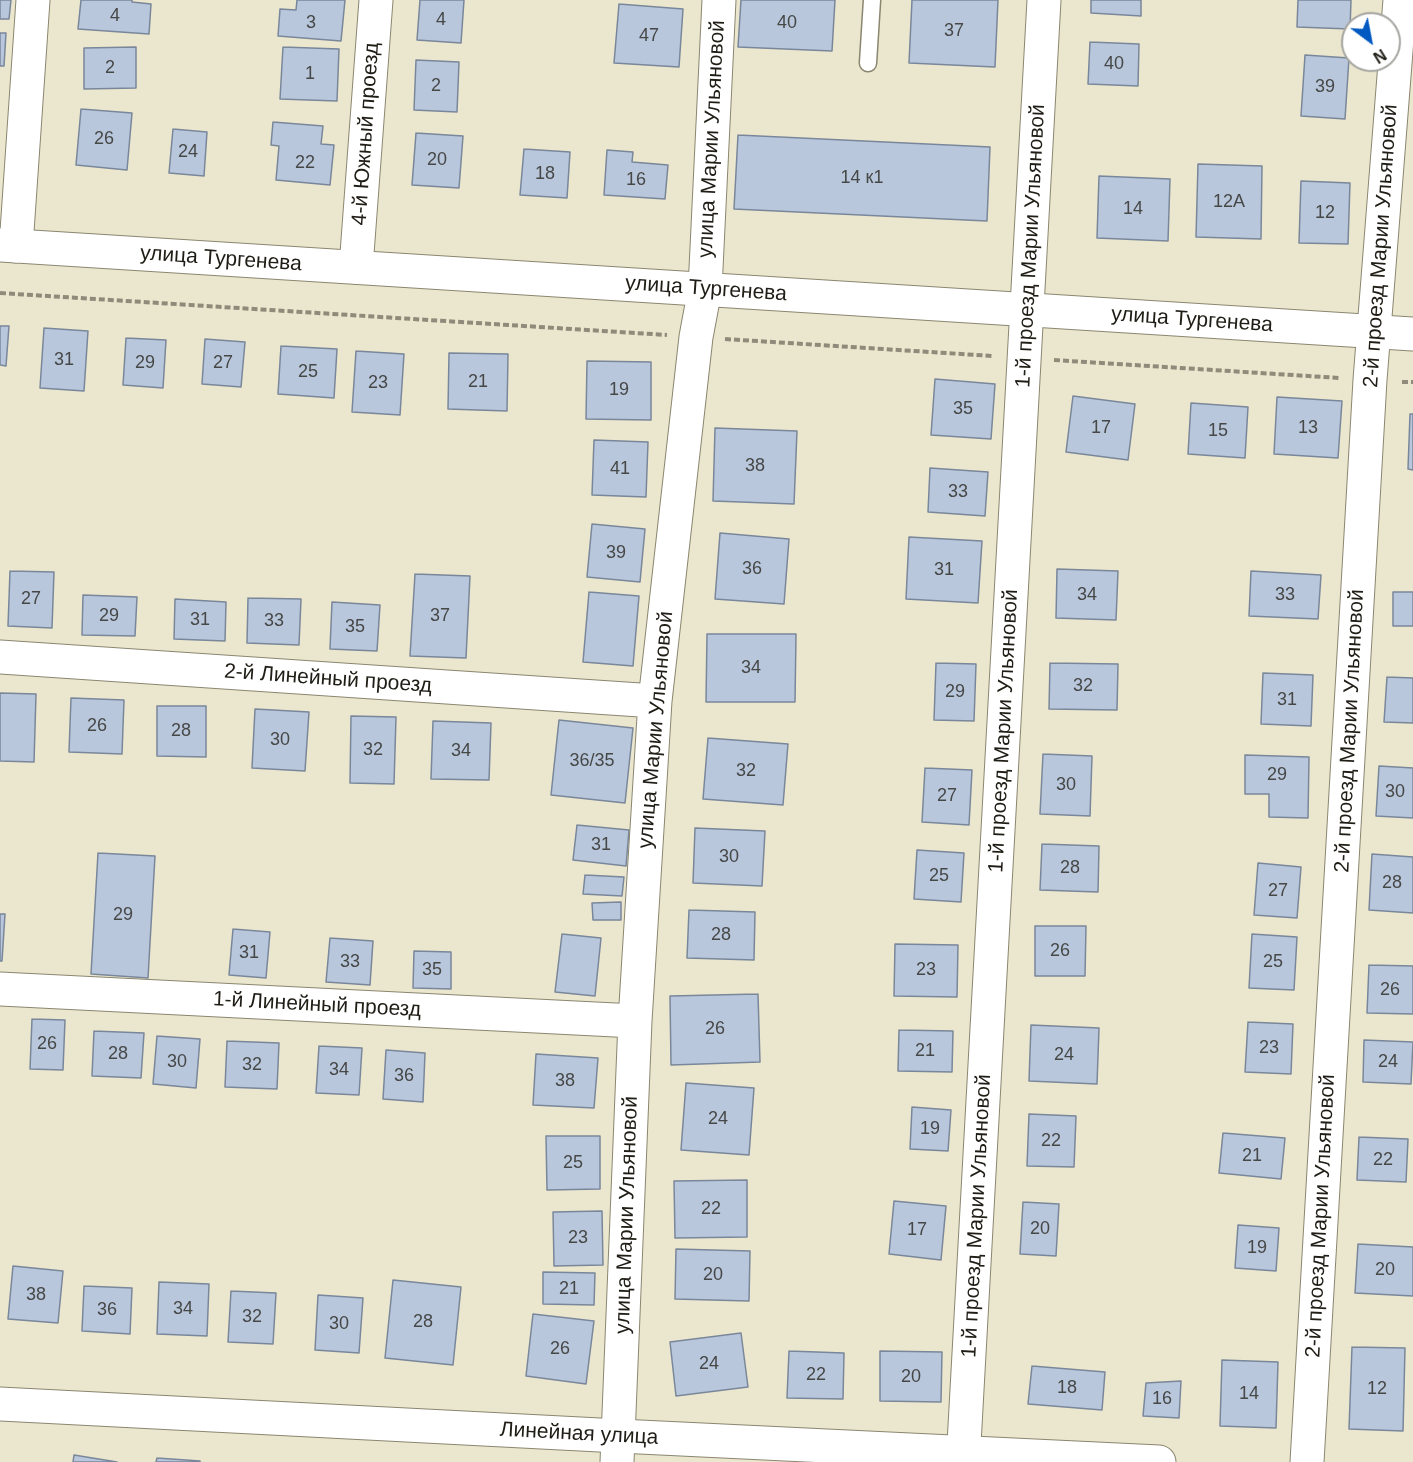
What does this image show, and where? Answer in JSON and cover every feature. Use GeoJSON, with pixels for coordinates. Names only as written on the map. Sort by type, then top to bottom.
{"type":"FeatureCollection","features":[{"type":"Feature","properties":{"kind":"street"},"geometry":{"type":"LineString","coordinates":[[8,245],[33,0]]}},
{"type":"Feature","properties":{"kind":"street","name":"4-й Южный проезд"},"geometry":{"type":"LineString","coordinates":[[356,267],[376,0]]}},
{"type":"Feature","properties":{"kind":"street","name":"улица Марии Ульяновой"},"geometry":{"type":"LineString","coordinates":[[618,1449],[635,1021],[655,701],[696,337],[705,289],[719,0]]}},
{"type":"Feature","properties":{"kind":"street","name":"1-й проезд Марии Ульяновой"},"geometry":{"type":"LineString","coordinates":[[963,1457],[1044,0]]}},
{"type":"Feature","properties":{"kind":"street","name":"2-й проезд Марии Ульяновой"},"geometry":{"type":"LineString","coordinates":[[1307,1462],[1370,392],[1400,0]]}},
{"type":"Feature","properties":{"kind":"street","name":"улица Тургенева"},"geometry":{"type":"LineString","coordinates":[[8,245],[1413,334]]}},
{"type":"Feature","properties":{"kind":"street","name":"2-й Линейный проезд"},"geometry":{"type":"LineString","coordinates":[[0,657],[655,701]]}},
{"type":"Feature","properties":{"kind":"street","name":"1-й Линейный проезд"},"geometry":{"type":"LineString","coordinates":[[0,989],[635,1021]]}},
{"type":"Feature","properties":{"kind":"street","name":"Линейная улица"},"geometry":{"type":"LineString","coordinates":[[0,1404],[618,1449],[1159,1462]]}},
{"type":"Feature","properties":{"kind":"lane"},"geometry":{"type":"LineString","coordinates":[[868,63],[872,0]]}},
{"type":"Feature","properties":{"kind":"building"},"geometry":{"type":"Polygon","coordinates":[[[0,0],[11,0],[9,19],[0,19],[0,0]]]}},
{"type":"Feature","properties":{"kind":"building"},"geometry":{"type":"Polygon","coordinates":[[[81,0],[132,0],[132,2],[151,4],[149,34],[78,29],[81,0]]]}},
{"type":"Feature","properties":{"kind":"building"},"geometry":{"type":"Polygon","coordinates":[[[297,0],[345,0],[341,41],[278,36],[280,9],[296,10],[297,0]]]}},
{"type":"Feature","properties":{"kind":"building"},"geometry":{"type":"Polygon","coordinates":[[[420,0],[464,0],[461,43],[417,40],[420,0]]]}},
{"type":"Feature","properties":{"kind":"building"},"geometry":{"type":"Polygon","coordinates":[[[741,0],[835,0],[832,51],[738,47],[741,0]]]}},
{"type":"Feature","properties":{"kind":"building"},"geometry":{"type":"Polygon","coordinates":[[[912,0],[998,0],[995,67],[909,63],[912,0]]]}},
{"type":"Feature","properties":{"kind":"building"},"geometry":{"type":"Polygon","coordinates":[[[1091,0],[1141,0],[1141,16],[1091,13],[1091,0]]]}},
{"type":"Feature","properties":{"kind":"building"},"geometry":{"type":"Polygon","coordinates":[[[1298,0],[1351,0],[1351,12],[1341,12],[1341,29],[1297,27],[1298,0]]]}},
{"type":"Feature","properties":{"kind":"building"},"geometry":{"type":"Polygon","coordinates":[[[619,4],[683,9],[679,67],[614,63],[619,4]]]}},
{"type":"Feature","properties":{"kind":"building"},"geometry":{"type":"Polygon","coordinates":[[[0,33],[6,33],[4,66],[0,66],[0,33]]]}},
{"type":"Feature","properties":{"kind":"building"},"geometry":{"type":"Polygon","coordinates":[[[1090,42],[1139,44],[1138,86],[1088,84],[1090,42]]]}},
{"type":"Feature","properties":{"kind":"building"},"geometry":{"type":"Polygon","coordinates":[[[136,47],[136,88],[84,89],[84,48],[136,47]]]}},
{"type":"Feature","properties":{"kind":"building"},"geometry":{"type":"Polygon","coordinates":[[[283,47],[339,49],[337,101],[280,99],[283,47]]]}},
{"type":"Feature","properties":{"kind":"building"},"geometry":{"type":"Polygon","coordinates":[[[1305,55],[1341,57],[1341,72],[1348,72],[1345,119],[1301,116],[1305,55]]]}},
{"type":"Feature","properties":{"kind":"building"},"geometry":{"type":"Polygon","coordinates":[[[416,60],[459,62],[457,112],[414,110],[416,60]]]}},
{"type":"Feature","properties":{"kind":"building"},"geometry":{"type":"Polygon","coordinates":[[[81,109],[132,113],[127,170],[76,165],[81,109]]]}},
{"type":"Feature","properties":{"kind":"building"},"geometry":{"type":"Polygon","coordinates":[[[273,122],[323,126],[321,144],[334,145],[330,185],[276,180],[279,146],[271,145],[273,122]]]}},
{"type":"Feature","properties":{"kind":"building"},"geometry":{"type":"Polygon","coordinates":[[[173,129],[207,132],[204,176],[169,173],[173,129]]]}},
{"type":"Feature","properties":{"kind":"building"},"geometry":{"type":"Polygon","coordinates":[[[416,133],[463,136],[459,188],[412,185],[416,133]]]}},
{"type":"Feature","properties":{"kind":"building"},"geometry":{"type":"Polygon","coordinates":[[[738,135],[990,147],[987,221],[734,209],[738,135]]]}},
{"type":"Feature","properties":{"kind":"building"},"geometry":{"type":"Polygon","coordinates":[[[524,149],[570,152],[567,198],[520,195],[524,149]]]}},
{"type":"Feature","properties":{"kind":"building"},"geometry":{"type":"Polygon","coordinates":[[[607,150],[633,152],[632,162],[668,165],[665,199],[604,195],[607,150]]]}},
{"type":"Feature","properties":{"kind":"building"},"geometry":{"type":"Polygon","coordinates":[[[1198,164],[1262,166],[1261,239],[1196,237],[1198,164]]]}},
{"type":"Feature","properties":{"kind":"building"},"geometry":{"type":"Polygon","coordinates":[[[1099,176],[1170,179],[1168,241],[1097,238],[1099,176]]]}},
{"type":"Feature","properties":{"kind":"building"},"geometry":{"type":"Polygon","coordinates":[[[1301,181],[1350,183],[1348,244],[1299,243],[1301,181]]]}},
{"type":"Feature","properties":{"kind":"building"},"geometry":{"type":"Polygon","coordinates":[[[0,326],[9,326],[6,366],[0,365],[0,326]]]}},
{"type":"Feature","properties":{"kind":"building"},"geometry":{"type":"Polygon","coordinates":[[[44,328],[88,331],[84,391],[40,388],[44,328]]]}},
{"type":"Feature","properties":{"kind":"building"},"geometry":{"type":"Polygon","coordinates":[[[126,338],[166,340],[163,388],[123,385],[126,338]]]}},
{"type":"Feature","properties":{"kind":"building"},"geometry":{"type":"Polygon","coordinates":[[[205,339],[245,342],[241,387],[202,384],[205,339]]]}},
{"type":"Feature","properties":{"kind":"building"},"geometry":{"type":"Polygon","coordinates":[[[281,346],[337,349],[334,398],[278,394],[281,346]]]}},
{"type":"Feature","properties":{"kind":"building"},"geometry":{"type":"Polygon","coordinates":[[[356,351],[404,354],[400,415],[352,412],[356,351]]]}},
{"type":"Feature","properties":{"kind":"building"},"geometry":{"type":"Polygon","coordinates":[[[449,353],[508,354],[507,411],[448,409],[449,353]]]}},
{"type":"Feature","properties":{"kind":"building"},"geometry":{"type":"Polygon","coordinates":[[[587,361],[651,362],[651,420],[586,419],[587,361]]]}},
{"type":"Feature","properties":{"kind":"building"},"geometry":{"type":"Polygon","coordinates":[[[935,379],[995,384],[991,439],[931,435],[935,379]]]}},
{"type":"Feature","properties":{"kind":"building"},"geometry":{"type":"Polygon","coordinates":[[[1073,396],[1135,404],[1128,460],[1066,452],[1073,396]]]}},
{"type":"Feature","properties":{"kind":"building"},"geometry":{"type":"Polygon","coordinates":[[[1277,397],[1342,401],[1338,458],[1274,454],[1277,397]]]}},
{"type":"Feature","properties":{"kind":"building"},"geometry":{"type":"Polygon","coordinates":[[[1191,403],[1248,407],[1245,458],[1188,454],[1191,403]]]}},
{"type":"Feature","properties":{"kind":"building"},"geometry":{"type":"Polygon","coordinates":[[[1410,414],[1413,414],[1413,470],[1408,469],[1410,414]]]}},
{"type":"Feature","properties":{"kind":"building"},"geometry":{"type":"Polygon","coordinates":[[[715,428],[797,431],[794,504],[713,501],[715,428]]]}},
{"type":"Feature","properties":{"kind":"building"},"geometry":{"type":"Polygon","coordinates":[[[594,440],[648,442],[646,497],[592,495],[594,440]]]}},
{"type":"Feature","properties":{"kind":"building"},"geometry":{"type":"Polygon","coordinates":[[[930,468],[988,472],[985,516],[928,512],[930,468]]]}},
{"type":"Feature","properties":{"kind":"building"},"geometry":{"type":"Polygon","coordinates":[[[592,524],[645,529],[640,582],[587,577],[592,524]]]}},
{"type":"Feature","properties":{"kind":"building"},"geometry":{"type":"Polygon","coordinates":[[[720,533],[789,539],[784,604],[715,599],[720,533]]]}},
{"type":"Feature","properties":{"kind":"building"},"geometry":{"type":"Polygon","coordinates":[[[909,537],[982,541],[978,603],[906,599],[909,537]]]}},
{"type":"Feature","properties":{"kind":"building"},"geometry":{"type":"Polygon","coordinates":[[[1057,569],[1118,571],[1116,620],[1056,618],[1057,569]]]}},
{"type":"Feature","properties":{"kind":"building"},"geometry":{"type":"Polygon","coordinates":[[[10,571],[54,572],[52,628],[8,626],[10,571]]]}},
{"type":"Feature","properties":{"kind":"building"},"geometry":{"type":"Polygon","coordinates":[[[1251,571],[1321,575],[1318,619],[1249,616],[1251,571]]]}},
{"type":"Feature","properties":{"kind":"building"},"geometry":{"type":"Polygon","coordinates":[[[415,574],[470,576],[466,658],[410,656],[415,574]]]}},
{"type":"Feature","properties":{"kind":"building"},"geometry":{"type":"Polygon","coordinates":[[[589,592],[639,596],[633,666],[583,662],[589,592]]]}},
{"type":"Feature","properties":{"kind":"building"},"geometry":{"type":"Polygon","coordinates":[[[1393,592],[1413,592],[1413,626],[1393,626],[1393,592]]]}},
{"type":"Feature","properties":{"kind":"building"},"geometry":{"type":"Polygon","coordinates":[[[83,595],[137,597],[135,636],[82,635],[83,595]]]}},
{"type":"Feature","properties":{"kind":"building"},"geometry":{"type":"Polygon","coordinates":[[[248,598],[301,599],[299,645],[247,643],[248,598]]]}},
{"type":"Feature","properties":{"kind":"building"},"geometry":{"type":"Polygon","coordinates":[[[175,599],[226,602],[225,641],[174,639],[175,599]]]}},
{"type":"Feature","properties":{"kind":"building"},"geometry":{"type":"Polygon","coordinates":[[[332,602],[380,605],[377,651],[330,649],[332,602]]]}},
{"type":"Feature","properties":{"kind":"building"},"geometry":{"type":"Polygon","coordinates":[[[707,634],[796,634],[795,702],[706,702],[707,634]]]}},
{"type":"Feature","properties":{"kind":"building"},"geometry":{"type":"Polygon","coordinates":[[[936,663],[976,664],[974,721],[934,720],[936,663]]]}},
{"type":"Feature","properties":{"kind":"building"},"geometry":{"type":"Polygon","coordinates":[[[1050,663],[1118,664],[1117,710],[1049,709],[1050,663]]]}},
{"type":"Feature","properties":{"kind":"building"},"geometry":{"type":"Polygon","coordinates":[[[1263,673],[1313,675],[1311,726],[1261,724],[1263,673]]]}},
{"type":"Feature","properties":{"kind":"building"},"geometry":{"type":"Polygon","coordinates":[[[1387,677],[1413,678],[1413,723],[1384,722],[1387,677]]]}},
{"type":"Feature","properties":{"kind":"building"},"geometry":{"type":"Polygon","coordinates":[[[0,693],[36,694],[34,762],[0,761],[0,693]]]}},
{"type":"Feature","properties":{"kind":"building"},"geometry":{"type":"Polygon","coordinates":[[[71,698],[124,700],[122,754],[69,752],[71,698]]]}},
{"type":"Feature","properties":{"kind":"building"},"geometry":{"type":"Polygon","coordinates":[[[157,706],[206,706],[206,757],[157,756],[157,706]]]}},
{"type":"Feature","properties":{"kind":"building"},"geometry":{"type":"Polygon","coordinates":[[[255,709],[309,712],[305,771],[252,768],[255,709]]]}},
{"type":"Feature","properties":{"kind":"building"},"geometry":{"type":"Polygon","coordinates":[[[351,716],[396,717],[394,784],[350,783],[351,716]]]}},
{"type":"Feature","properties":{"kind":"building"},"geometry":{"type":"Polygon","coordinates":[[[559,720],[633,728],[625,803],[551,795],[559,720]]]}},
{"type":"Feature","properties":{"kind":"building"},"geometry":{"type":"Polygon","coordinates":[[[433,721],[491,723],[489,780],[431,779],[433,721]]]}},
{"type":"Feature","properties":{"kind":"building"},"geometry":{"type":"Polygon","coordinates":[[[708,738],[788,744],[783,805],[703,799],[708,738]]]}},
{"type":"Feature","properties":{"kind":"building"},"geometry":{"type":"Polygon","coordinates":[[[1043,754],[1092,756],[1090,816],[1040,814],[1043,754]]]}},
{"type":"Feature","properties":{"kind":"building"},"geometry":{"type":"Polygon","coordinates":[[[1245,755],[1309,757],[1308,818],[1269,817],[1269,794],[1245,794],[1245,755]]]}},
{"type":"Feature","properties":{"kind":"building"},"geometry":{"type":"Polygon","coordinates":[[[1379,766],[1413,768],[1413,818],[1376,816],[1379,766]]]}},
{"type":"Feature","properties":{"kind":"building"},"geometry":{"type":"Polygon","coordinates":[[[925,768],[972,770],[969,825],[922,822],[925,768]]]}},
{"type":"Feature","properties":{"kind":"building"},"geometry":{"type":"Polygon","coordinates":[[[577,825],[629,830],[626,866],[573,860],[577,825]]]}},
{"type":"Feature","properties":{"kind":"building"},"geometry":{"type":"Polygon","coordinates":[[[695,828],[765,831],[762,886],[693,883],[695,828]]]}},
{"type":"Feature","properties":{"kind":"building"},"geometry":{"type":"Polygon","coordinates":[[[1042,844],[1099,846],[1098,892],[1040,890],[1042,844]]]}},
{"type":"Feature","properties":{"kind":"building"},"geometry":{"type":"Polygon","coordinates":[[[917,850],[964,853],[961,902],[914,899],[917,850]]]}},
{"type":"Feature","properties":{"kind":"building"},"geometry":{"type":"Polygon","coordinates":[[[98,853],[155,856],[148,978],[91,974],[98,853]]]}},
{"type":"Feature","properties":{"kind":"building"},"geometry":{"type":"Polygon","coordinates":[[[1372,854],[1413,857],[1413,913],[1369,910],[1372,854]]]}},
{"type":"Feature","properties":{"kind":"building"},"geometry":{"type":"Polygon","coordinates":[[[1258,863],[1301,867],[1297,918],[1254,915],[1258,863]]]}},
{"type":"Feature","properties":{"kind":"building"},"geometry":{"type":"Polygon","coordinates":[[[585,875],[624,877],[622,896],[583,894],[585,875]]]}},
{"type":"Feature","properties":{"kind":"building"},"geometry":{"type":"Polygon","coordinates":[[[621,902],[621,920],[593,920],[592,903],[621,902]]]}},
{"type":"Feature","properties":{"kind":"building"},"geometry":{"type":"Polygon","coordinates":[[[689,910],[755,912],[754,960],[687,958],[689,910]]]}},
{"type":"Feature","properties":{"kind":"building"},"geometry":{"type":"Polygon","coordinates":[[[0,914],[5,914],[2,961],[0,961],[0,914]]]}},
{"type":"Feature","properties":{"kind":"building"},"geometry":{"type":"Polygon","coordinates":[[[1035,926],[1086,926],[1085,976],[1035,976],[1035,926]]]}},
{"type":"Feature","properties":{"kind":"building"},"geometry":{"type":"Polygon","coordinates":[[[233,929],[270,932],[266,978],[229,975],[233,929]]]}},
{"type":"Feature","properties":{"kind":"building"},"geometry":{"type":"Polygon","coordinates":[[[562,934],[601,938],[595,996],[555,992],[562,934]]]}},
{"type":"Feature","properties":{"kind":"building"},"geometry":{"type":"Polygon","coordinates":[[[1252,934],[1297,937],[1294,990],[1249,988],[1252,934]]]}},
{"type":"Feature","properties":{"kind":"building"},"geometry":{"type":"Polygon","coordinates":[[[330,938],[373,941],[370,985],[326,982],[330,938]]]}},
{"type":"Feature","properties":{"kind":"building"},"geometry":{"type":"Polygon","coordinates":[[[895,944],[958,945],[957,997],[894,996],[895,944]]]}},
{"type":"Feature","properties":{"kind":"building"},"geometry":{"type":"Polygon","coordinates":[[[414,951],[451,952],[451,989],[413,988],[414,951]]]}},
{"type":"Feature","properties":{"kind":"building"},"geometry":{"type":"Polygon","coordinates":[[[1369,965],[1413,966],[1413,1014],[1367,1013],[1369,965]]]}},
{"type":"Feature","properties":{"kind":"building"},"geometry":{"type":"Polygon","coordinates":[[[758,994],[760,1062],[671,1065],[670,996],[758,994]]]}},
{"type":"Feature","properties":{"kind":"building"},"geometry":{"type":"Polygon","coordinates":[[[32,1019],[65,1020],[63,1070],[30,1069],[32,1019]]]}},
{"type":"Feature","properties":{"kind":"building"},"geometry":{"type":"Polygon","coordinates":[[[1248,1022],[1293,1024],[1291,1074],[1245,1072],[1248,1022]]]}},
{"type":"Feature","properties":{"kind":"building"},"geometry":{"type":"Polygon","coordinates":[[[1031,1025],[1099,1028],[1097,1084],[1029,1081],[1031,1025]]]}},
{"type":"Feature","properties":{"kind":"building"},"geometry":{"type":"Polygon","coordinates":[[[899,1030],[953,1031],[952,1072],[898,1071],[899,1030]]]}},
{"type":"Feature","properties":{"kind":"building"},"geometry":{"type":"Polygon","coordinates":[[[94,1031],[144,1033],[141,1078],[92,1076],[94,1031]]]}},
{"type":"Feature","properties":{"kind":"building"},"geometry":{"type":"Polygon","coordinates":[[[157,1036],[200,1039],[196,1088],[153,1084],[157,1036]]]}},
{"type":"Feature","properties":{"kind":"building"},"geometry":{"type":"Polygon","coordinates":[[[1364,1040],[1413,1042],[1411,1084],[1363,1082],[1364,1040]]]}},
{"type":"Feature","properties":{"kind":"building"},"geometry":{"type":"Polygon","coordinates":[[[227,1041],[279,1043],[277,1089],[225,1087],[227,1041]]]}},
{"type":"Feature","properties":{"kind":"building"},"geometry":{"type":"Polygon","coordinates":[[[319,1046],[362,1048],[359,1095],[316,1093],[319,1046]]]}},
{"type":"Feature","properties":{"kind":"building"},"geometry":{"type":"Polygon","coordinates":[[[386,1050],[425,1053],[423,1102],[383,1099],[386,1050]]]}},
{"type":"Feature","properties":{"kind":"building"},"geometry":{"type":"Polygon","coordinates":[[[536,1054],[598,1058],[594,1108],[533,1105],[536,1054]]]}},
{"type":"Feature","properties":{"kind":"building"},"geometry":{"type":"Polygon","coordinates":[[[686,1083],[754,1088],[749,1155],[681,1150],[686,1083]]]}},
{"type":"Feature","properties":{"kind":"building"},"geometry":{"type":"Polygon","coordinates":[[[912,1107],[951,1110],[948,1151],[910,1149],[912,1107]]]}},
{"type":"Feature","properties":{"kind":"building"},"geometry":{"type":"Polygon","coordinates":[[[1029,1114],[1076,1116],[1074,1167],[1027,1166],[1029,1114]]]}},
{"type":"Feature","properties":{"kind":"building"},"geometry":{"type":"Polygon","coordinates":[[[1223,1133],[1285,1138],[1281,1179],[1219,1173],[1223,1133]]]}},
{"type":"Feature","properties":{"kind":"building"},"geometry":{"type":"Polygon","coordinates":[[[546,1136],[600,1136],[600,1189],[547,1190],[546,1136]]]}},
{"type":"Feature","properties":{"kind":"building"},"geometry":{"type":"Polygon","coordinates":[[[1359,1137],[1408,1139],[1406,1182],[1357,1180],[1359,1137]]]}},
{"type":"Feature","properties":{"kind":"building"},"geometry":{"type":"Polygon","coordinates":[[[747,1180],[747,1237],[675,1238],[674,1181],[747,1180]]]}},
{"type":"Feature","properties":{"kind":"building"},"geometry":{"type":"Polygon","coordinates":[[[894,1201],[946,1206],[941,1260],[889,1254],[894,1201]]]}},
{"type":"Feature","properties":{"kind":"building"},"geometry":{"type":"Polygon","coordinates":[[[1023,1202],[1059,1204],[1056,1256],[1020,1254],[1023,1202]]]}},
{"type":"Feature","properties":{"kind":"building"},"geometry":{"type":"Polygon","coordinates":[[[602,1211],[603,1265],[554,1266],[553,1212],[602,1211]]]}},
{"type":"Feature","properties":{"kind":"building"},"geometry":{"type":"Polygon","coordinates":[[[1238,1225],[1279,1228],[1276,1271],[1235,1268],[1238,1225]]]}},
{"type":"Feature","properties":{"kind":"building"},"geometry":{"type":"Polygon","coordinates":[[[1358,1244],[1413,1247],[1413,1296],[1355,1293],[1358,1244]]]}},
{"type":"Feature","properties":{"kind":"building"},"geometry":{"type":"Polygon","coordinates":[[[676,1249],[750,1251],[749,1301],[675,1299],[676,1249]]]}},
{"type":"Feature","properties":{"kind":"building"},"geometry":{"type":"Polygon","coordinates":[[[13,1266],[63,1271],[58,1323],[8,1319],[13,1266]]]}},
{"type":"Feature","properties":{"kind":"building"},"geometry":{"type":"Polygon","coordinates":[[[543,1272],[595,1273],[594,1305],[543,1304],[543,1272]]]}},
{"type":"Feature","properties":{"kind":"building"},"geometry":{"type":"Polygon","coordinates":[[[393,1280],[461,1287],[453,1365],[385,1358],[393,1280]]]}},
{"type":"Feature","properties":{"kind":"building"},"geometry":{"type":"Polygon","coordinates":[[[159,1282],[209,1284],[207,1336],[157,1334],[159,1282]]]}},
{"type":"Feature","properties":{"kind":"building"},"geometry":{"type":"Polygon","coordinates":[[[84,1286],[132,1288],[130,1334],[82,1331],[84,1286]]]}},
{"type":"Feature","properties":{"kind":"building"},"geometry":{"type":"Polygon","coordinates":[[[231,1291],[276,1293],[273,1344],[228,1342],[231,1291]]]}},
{"type":"Feature","properties":{"kind":"building"},"geometry":{"type":"Polygon","coordinates":[[[318,1295],[363,1298],[359,1353],[315,1350],[318,1295]]]}},
{"type":"Feature","properties":{"kind":"building"},"geometry":{"type":"Polygon","coordinates":[[[533,1314],[594,1321],[586,1384],[526,1376],[533,1314]]]}},
{"type":"Feature","properties":{"kind":"building"},"geometry":{"type":"Polygon","coordinates":[[[741,1333],[748,1387],[676,1396],[670,1342],[741,1333]]]}},
{"type":"Feature","properties":{"kind":"building"},"geometry":{"type":"Polygon","coordinates":[[[1352,1347],[1405,1348],[1403,1431],[1349,1429],[1352,1347]]]}},
{"type":"Feature","properties":{"kind":"building"},"geometry":{"type":"Polygon","coordinates":[[[789,1351],[844,1353],[843,1399],[787,1398],[789,1351]]]}},
{"type":"Feature","properties":{"kind":"building"},"geometry":{"type":"Polygon","coordinates":[[[880,1351],[942,1352],[941,1402],[880,1401],[880,1351]]]}},
{"type":"Feature","properties":{"kind":"building"},"geometry":{"type":"Polygon","coordinates":[[[1222,1360],[1278,1362],[1276,1428],[1220,1426],[1222,1360]]]}},
{"type":"Feature","properties":{"kind":"building"},"geometry":{"type":"Polygon","coordinates":[[[1032,1366],[1105,1372],[1102,1410],[1028,1404],[1032,1366]]]}},
{"type":"Feature","properties":{"kind":"building"},"geometry":{"type":"Polygon","coordinates":[[[1181,1381],[1179,1418],[1143,1416],[1146,1383],[1181,1381]]]}},
{"type":"Feature","properties":{"kind":"building"},"geometry":{"type":"Polygon","coordinates":[[[74,1455],[117,1462],[73,1462],[74,1455]]]}},
{"type":"Feature","properties":{"kind":"building"},"geometry":{"type":"Polygon","coordinates":[[[157,1458],[200,1461],[200,1462],[156,1462],[157,1458]]]}}]}
